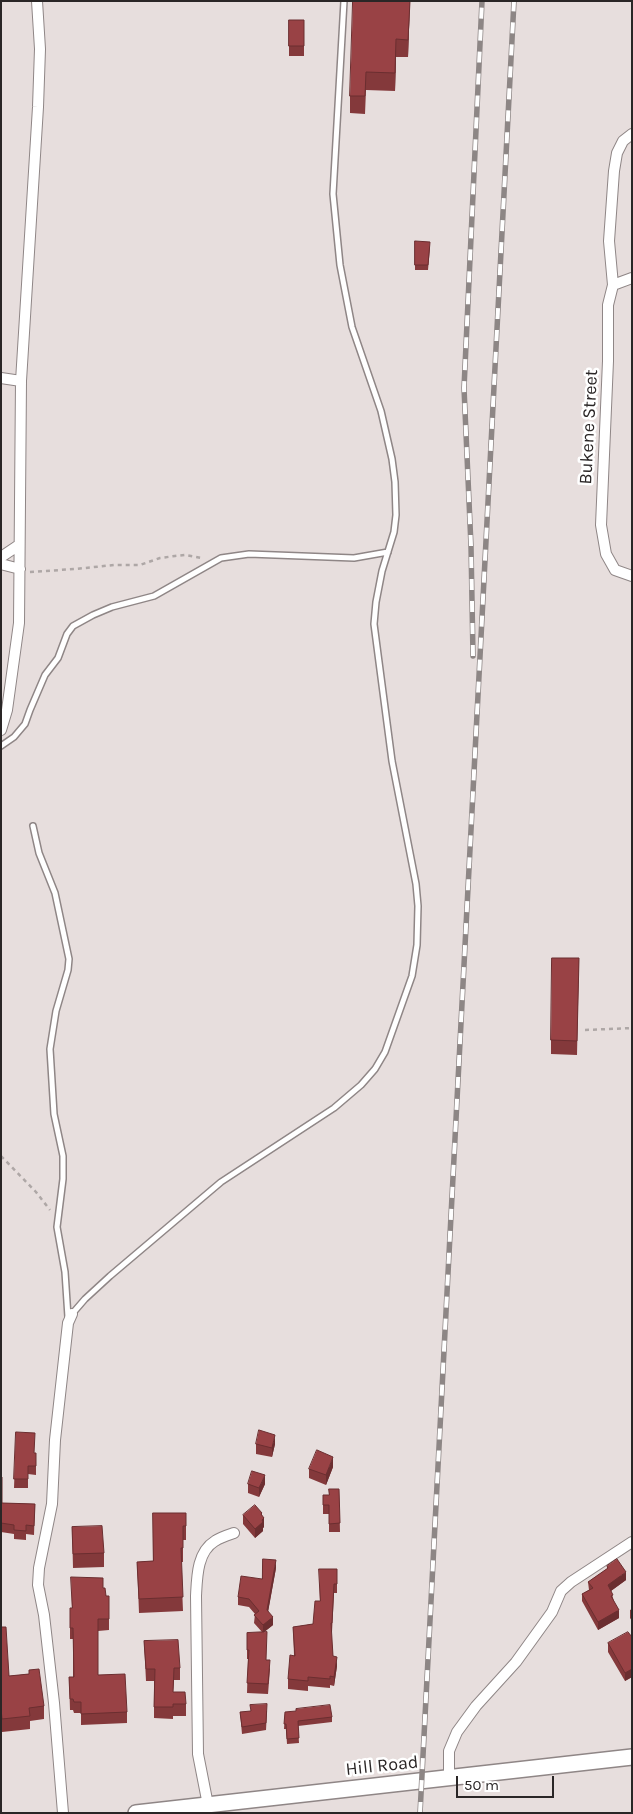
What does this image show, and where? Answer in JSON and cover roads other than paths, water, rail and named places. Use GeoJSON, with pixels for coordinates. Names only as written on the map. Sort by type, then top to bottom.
{"type":"FeatureCollection","features":[{"type":"Feature","properties":{"kind":"main road","name":"Hill Road"},"geometry":{"type":"LineString","coordinates":[[136,1813],[200,1808],[632,1757]]}},
{"type":"Feature","properties":{"kind":"street"},"geometry":{"type":"LineString","coordinates":[[1,730],[7,710],[19,623],[21,381],[38,107],[40,49],[37,1]]}},
{"type":"Feature","properties":{"kind":"street","name":"Bukene Street"},"geometry":{"type":"LineString","coordinates":[[632,134],[623,141],[617,153],[614,171],[609,241],[613,285],[608,306],[608,361],[601,525],[606,554],[615,570],[632,576]]}},
{"type":"Feature","properties":{"kind":"street"},"geometry":{"type":"LineString","coordinates":[[613,285],[632,278]]}},
{"type":"Feature","properties":{"kind":"street"},"geometry":{"type":"LineString","coordinates":[[1,378],[21,381]]}},
{"type":"Feature","properties":{"kind":"street"},"geometry":{"type":"LineString","coordinates":[[1,557],[20,545]]}},
{"type":"Feature","properties":{"kind":"street"},"geometry":{"type":"LineString","coordinates":[[1,564],[20,570]]}},
{"type":"Feature","properties":{"kind":"street"},"geometry":{"type":"LineString","coordinates":[[63,1813],[54,1703],[44,1615],[38,1585],[39,1568],[52,1504],[55,1440],[70,1318]]}},
{"type":"Feature","properties":{"kind":"street"},"geometry":{"type":"LineString","coordinates":[[200,1808],[196,1596],[198,1576],[202,1558],[207,1549],[215,1541],[234,1533]]}},
{"type":"Feature","properties":{"kind":"street"},"geometry":{"type":"LineString","coordinates":[[449,1778],[449,1752],[457,1732],[476,1706],[516,1662],[552,1612],[561,1591],[571,1582],[632,1542]]}},
{"type":"Feature","properties":{"kind":"lane"},"geometry":{"type":"LineString","coordinates":[[70,1318],[85,1299],[117,1270],[221,1182],[334,1108],[362,1085],[376,1069],[385,1052],[412,976],[417,946],[418,906],[416,884],[392,761],[374,624],[376,602],[394,532],[396,515],[395,482],[392,459],[381,411],[352,327],[345,299],[333,194],[344,1]]}},
{"type":"Feature","properties":{"kind":"lane"},"geometry":{"type":"LineString","coordinates":[[1,746],[14,737],[25,724],[45,675],[58,658],[67,634],[73,626],[103,610],[154,596],[214,560],[221,558],[249,554],[354,558],[388,552]]}},
{"type":"Feature","properties":{"kind":"lane"},"geometry":{"type":"LineString","coordinates":[[32,826],[39,853],[55,893],[69,959],[68,970],[56,1011],[50,1049],[54,1114],[63,1167],[58,1235],[65,1272],[70,1318]]}},
{"type":"Feature","properties":{"kind":"railway"},"geometry":{"type":"LineString","coordinates":[[473,656],[471,546],[464,388],[482,1]]}},
{"type":"Feature","properties":{"kind":"railway"},"geometry":{"type":"LineString","coordinates":[[420,1813],[514,1]]}}]}
